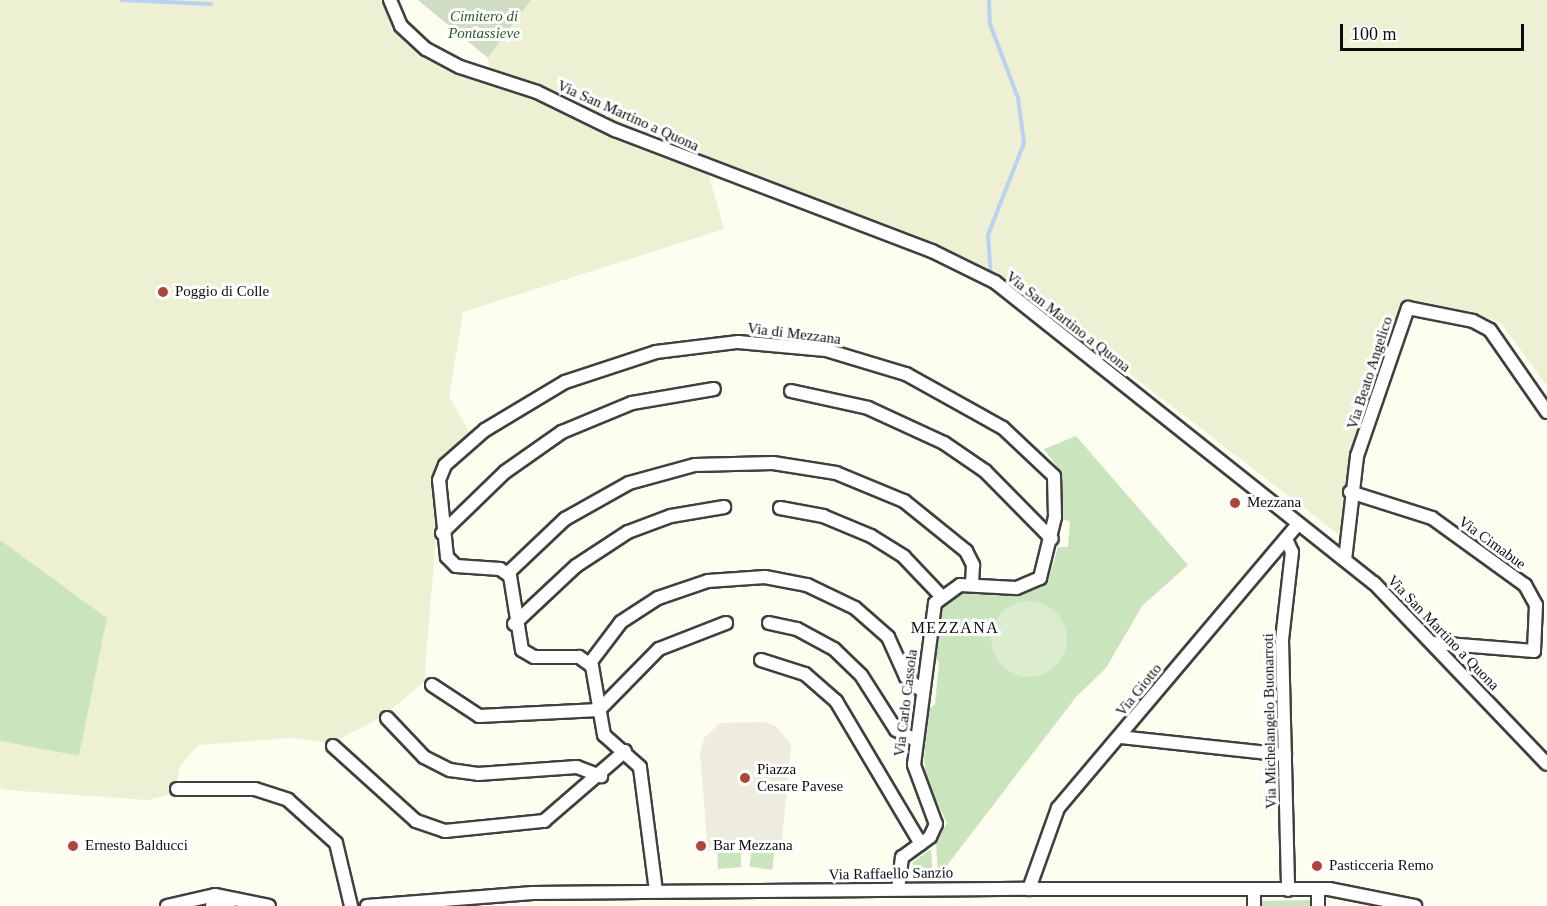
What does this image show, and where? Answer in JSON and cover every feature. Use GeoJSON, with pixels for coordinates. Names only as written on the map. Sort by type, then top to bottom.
{"type":"FeatureCollection","features":[{"type":"Feature","properties":{"kind":"street","name":"Via San Martino a Quona"},"geometry":{"type":"LineString","coordinates":[[390,0],[401,27],[426,49],[460,67],[537,92],[615,130],[932,251],[996,282],[1295,532],[1345,560],[1434,643],[1547,764]]}},
{"type":"Feature","properties":{"kind":"street","name":"Via Beato Angelico"},"geometry":{"type":"LineString","coordinates":[[1345,560],[1350,492],[1357,456],[1408,308],[1473,321],[1490,330],[1547,412]]}},
{"type":"Feature","properties":{"kind":"street","name":"Via di Mezzana"},"geometry":{"type":"LineString","coordinates":[[508,573],[456,566],[447,557],[440,519],[438,485],[445,465],[525,403],[576,377],[647,354],[754,342],[869,361],[931,385],[988,417],[1051,470],[1057,494],[1052,539]]}},
{"type":"Feature","properties":{"kind":"street"},"geometry":{"type":"LineString","coordinates":[[442,533],[505,472],[562,432],[632,403],[714,389]]}},
{"type":"Feature","properties":{"kind":"street"},"geometry":{"type":"LineString","coordinates":[[780,508],[823,516],[877,539],[904,557],[940,594],[972,585],[1032,583],[1045,572],[1052,539],[993,478],[944,443],[868,408],[791,391]]}},
{"type":"Feature","properties":{"kind":"street"},"geometry":{"type":"LineString","coordinates":[[590,663],[574,657],[531,656],[519,645],[508,573],[553,528],[611,491],[673,469],[736,462],[773,463],[836,473],[904,501],[966,551],[974,565],[972,585]]}},
{"type":"Feature","properties":{"kind":"street","name":"Via Cimabue"},"geometry":{"type":"LineString","coordinates":[[1350,492],[1432,518],[1525,585],[1536,605],[1534,651],[1434,643]]}},
{"type":"Feature","properties":{"kind":"street"},"geometry":{"type":"LineString","coordinates":[[514,624],[576,566],[628,532],[680,513],[724,507]]}},
{"type":"Feature","properties":{"kind":"street"},"geometry":{"type":"LineString","coordinates":[[1292,552],[1295,532]]}},
{"type":"Feature","properties":{"kind":"street"},"geometry":{"type":"LineString","coordinates":[[1292,552],[1295,532]]}},
{"type":"Feature","properties":{"kind":"street","name":"Via Giotto"},"geometry":{"type":"LineString","coordinates":[[1029,888],[1058,808],[1295,532]]}},
{"type":"Feature","properties":{"kind":"street","name":"Via Michelangelo Buonarroti"},"geometry":{"type":"LineString","coordinates":[[1288,890],[1282,640],[1292,552]]}},
{"type":"Feature","properties":{"kind":"street"},"geometry":{"type":"LineString","coordinates":[[656,891],[640,767],[625,751],[606,738],[590,663],[621,622],[652,601],[702,582],[751,577],[807,585],[855,608],[888,637],[906,676],[922,691]]}},
{"type":"Feature","properties":{"kind":"street","name":"Via Carlo Cassola"},"geometry":{"type":"LineString","coordinates":[[898,889],[902,857],[933,834],[936,821],[916,776],[916,740],[934,606],[940,594]]}},
{"type":"Feature","properties":{"kind":"street"},"geometry":{"type":"LineString","coordinates":[[432,685],[480,716],[599,710],[663,646],[726,623]]}},
{"type":"Feature","properties":{"kind":"street"},"geometry":{"type":"LineString","coordinates":[[769,623],[804,632],[837,652],[861,675],[896,730],[916,740]]}},
{"type":"Feature","properties":{"kind":"street","name":"Via Carlo Cassola"},"geometry":{"type":"LineString","coordinates":[[761,660],[805,674],[836,701],[921,844]]}},
{"type":"Feature","properties":{"kind":"street"},"geometry":{"type":"LineString","coordinates":[[387,718],[424,756],[450,770],[478,774],[577,767],[601,776]]}},
{"type":"Feature","properties":{"kind":"street"},"geometry":{"type":"LineString","coordinates":[[1120,737],[1285,755]]}},
{"type":"Feature","properties":{"kind":"street"},"geometry":{"type":"LineString","coordinates":[[333,746],[417,821],[438,830],[541,823],[601,776],[625,751]]}},
{"type":"Feature","properties":{"kind":"street"},"geometry":{"type":"LineString","coordinates":[[177,789],[255,789],[288,800],[336,843],[351,906]]}},
{"type":"Feature","properties":{"kind":"street","name":"Via Raffaello Sanzio"},"geometry":{"type":"LineString","coordinates":[[367,906],[456,896],[656,891],[1029,888],[1318,889],[1415,906]]}},
{"type":"Feature","properties":{"kind":"street"},"geometry":{"type":"LineString","coordinates":[[1254,889],[1254,906]]}},
{"type":"Feature","properties":{"kind":"street"},"geometry":{"type":"LineString","coordinates":[[1318,889],[1318,906]]}},
{"type":"Feature","properties":{"kind":"street"},"geometry":{"type":"LineString","coordinates":[[169,905],[210,895],[269,906]]}},
{"type":"Feature","properties":{"kind":"street"},"geometry":{"type":"LineString","coordinates":[[212,906],[234,900]]}},
{"type":"Feature","properties":{"kind":"green space"},"geometry":{"type":"Polygon","coordinates":[[[0,0],[390,0],[401,26],[426,49],[490,76],[488,58],[531,0],[1547,0],[1547,386],[1501,323],[1472,312],[1408,301],[1358,438],[1347,541],[1007,279],[707,168],[724,229],[463,312],[449,396],[472,437],[445,462],[440,487],[424,682],[383,716],[332,743],[291,738],[198,745],[180,766],[175,793],[147,800],[7,790],[0,788],[0,741],[79,756],[107,618],[0,540],[0,0]]]}},
{"type":"Feature","properties":{"kind":"green space","name":"Cimitero di Pontassieve"},"geometry":{"type":"Polygon","coordinates":[[[418,0],[531,0],[488,58],[418,0]]]}},
{"type":"Feature","properties":{"kind":"green space"},"geometry":{"type":"Polygon","coordinates":[[[1076,436],[1188,565],[1142,606],[1106,668],[1076,697],[938,877],[936,843],[947,823],[926,779],[924,758],[929,709],[935,704],[939,662],[932,656],[940,607],[959,592],[1015,595],[1049,578],[1058,547],[1068,547],[1070,521],[1060,519],[1061,472],[1044,449],[1076,436]]]}},
{"type":"Feature","properties":{"kind":"green space"},"geometry":{"type":"Polygon","coordinates":[[[0,540],[107,618],[79,756],[0,741],[0,540]]]}},
{"type":"Feature","properties":{"kind":"green space"},"geometry":{"type":"Polygon","coordinates":[[[1029,601],[1044,604],[1056,612],[1064,624],[1067,639],[1064,654],[1056,666],[1044,674],[1029,677],[1014,674],[1002,666],[994,654],[991,639],[994,624],[1002,612],[1014,604],[1029,601]]]}},
{"type":"Feature","properties":{"kind":"green space"},"geometry":{"type":"Polygon","coordinates":[[[741,846],[741,867],[718,869],[717,849],[741,846]]]}},
{"type":"Feature","properties":{"kind":"green space"},"geometry":{"type":"Polygon","coordinates":[[[752,846],[775,849],[772,870],[749,867],[752,846]]]}},
{"type":"Feature","properties":{"kind":"green space"},"geometry":{"type":"Polygon","coordinates":[[[931,849],[933,877],[919,877],[912,863],[931,849]]]}},
{"type":"Feature","properties":{"kind":"green space"},"geometry":{"type":"Polygon","coordinates":[[[1313,900],[1313,906],[1259,906],[1259,901],[1313,900]]]}},
{"type":"Feature","properties":{"kind":"shaded area","name":"Piazza Cesare Pavese"},"geometry":{"type":"Polygon","coordinates":[[[765,722],[777,727],[791,745],[781,851],[752,846],[708,852],[700,753],[704,738],[720,723],[765,722]]]}},
{"type":"Feature","properties":{"kind":"waterway"},"geometry":{"type":"LineString","coordinates":[[122,0],[211,4]]}},
{"type":"Feature","properties":{"kind":"waterway"},"geometry":{"type":"LineString","coordinates":[[989,0],[990,24],[1018,98],[1024,143],[988,235],[991,274]]}},
{"type":"Feature","properties":{"kind":"place","name":"Poggio di Colle"},"geometry":{"type":"Point","coordinates":[163,292]}},
{"type":"Feature","properties":{"kind":"place","name":"Mezzana"},"geometry":{"type":"Point","coordinates":[1235,503]}},
{"type":"Feature","properties":{"kind":"place","name":"Piazza Cesare Pavese"},"geometry":{"type":"Point","coordinates":[745,778]}},
{"type":"Feature","properties":{"kind":"place","name":"Ernesto Balducci"},"geometry":{"type":"Point","coordinates":[73,846]}},
{"type":"Feature","properties":{"kind":"place","name":"Bar Mezzana"},"geometry":{"type":"Point","coordinates":[701,846]}},
{"type":"Feature","properties":{"kind":"place","name":"Pasticceria Remo"},"geometry":{"type":"Point","coordinates":[1317,866]}},
{"type":"Feature","properties":{"kind":"district","name":"MEZZANA"},"geometry":{"type":"Point","coordinates":[955,628]}}]}
